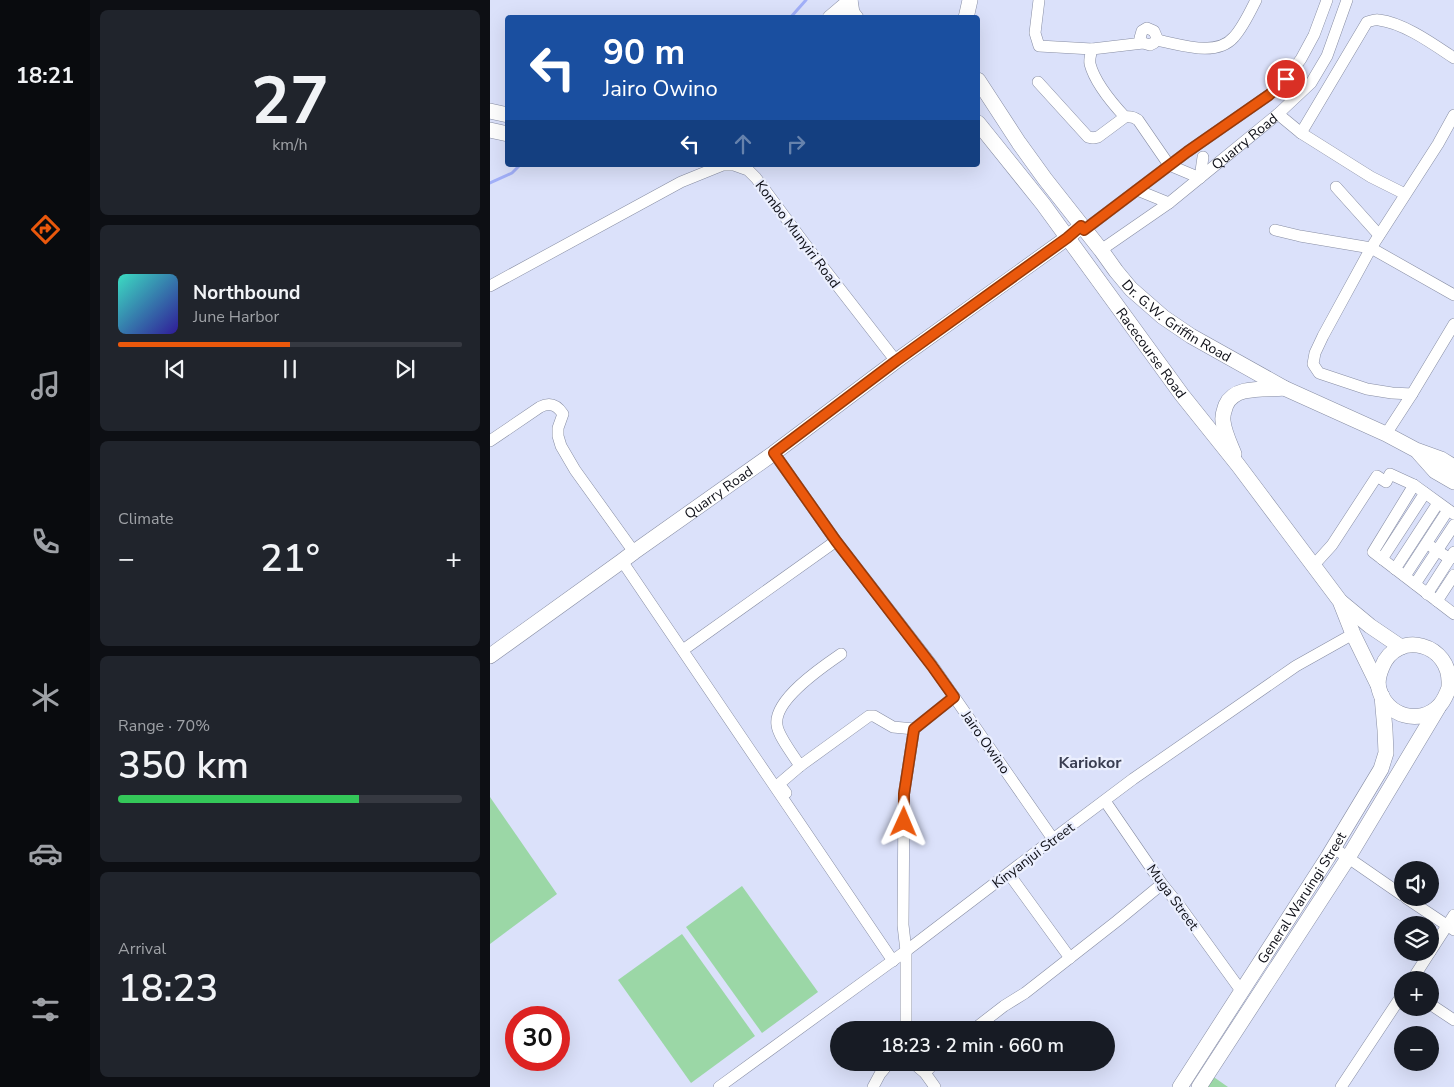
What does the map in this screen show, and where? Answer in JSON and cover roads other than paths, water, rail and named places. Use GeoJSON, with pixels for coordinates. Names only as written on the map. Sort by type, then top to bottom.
{"type":"FeatureCollection","features":[{"type":"Feature","properties":{"kind":"main road"},"geometry":{"type":"LineString","coordinates":[[833,15],[850,0]]}},
{"type":"Feature","properties":{"kind":"main road"},"geometry":{"type":"LineString","coordinates":[[850,0],[854,15]]}},
{"type":"Feature","properties":{"kind":"main road"},"geometry":{"type":"LineString","coordinates":[[967,15],[970,0]]}},
{"type":"Feature","properties":{"kind":"main road","name":"Dr. G.W. Griffin Road"},"geometry":{"type":"LineString","coordinates":[[980,83],[1024,150],[1082,228],[1131,289],[1163,317],[1190,336],[1284,388],[1386,434],[1416,450],[1441,459],[1454,467]]}},
{"type":"Feature","properties":{"kind":"main road"},"geometry":{"type":"LineString","coordinates":[[490,111],[505,114]]}},
{"type":"Feature","properties":{"kind":"main road","name":"Racecourse Road"},"geometry":{"type":"LineString","coordinates":[[980,125],[1043,204],[1182,395],[1238,465],[1340,601]]}},
{"type":"Feature","properties":{"kind":"main road"},"geometry":{"type":"LineString","coordinates":[[490,130],[505,133]]}},
{"type":"Feature","properties":{"kind":"main road","name":"Quarry Road"},"geometry":{"type":"LineString","coordinates":[[490,656],[774,453],[896,361],[1082,228]]}},
{"type":"Feature","properties":{"kind":"main road"},"geometry":{"type":"LineString","coordinates":[[1238,465],[1223,422],[1223,414],[1228,402],[1236,394],[1244,391],[1284,388]]}},
{"type":"Feature","properties":{"kind":"main road"},"geometry":{"type":"LineString","coordinates":[[1416,450],[1436,471],[1454,482]]}},
{"type":"Feature","properties":{"kind":"main road"},"geometry":{"type":"LineString","coordinates":[[1340,601],[1353,634],[1380,691],[1387,704],[1394,711],[1412,717],[1430,713],[1438,708],[1447,694],[1452,681],[1448,669],[1437,654],[1429,648],[1411,645],[1391,653],[1383,662],[1379,673],[1380,691]]}},
{"type":"Feature","properties":{"kind":"main road"},"geometry":{"type":"LineString","coordinates":[[1340,601],[1370,626],[1402,647]]}},
{"type":"Feature","properties":{"kind":"main road","name":"General Waruingi Street"},"geometry":{"type":"LineString","coordinates":[[1180,1087],[1334,848],[1381,769],[1386,753],[1380,691]]}},
{"type":"Feature","properties":{"kind":"main road","name":"General Waruingi Street"},"geometry":{"type":"LineString","coordinates":[[1199,1087],[1348,858],[1438,708]]}},
{"type":"Feature","properties":{"kind":"street"},"geometry":{"type":"LineString","coordinates":[[1040,0],[1034,33],[1039,46],[1092,49],[1143,43],[1140,34],[1146,28],[1152,29],[1156,33],[1156,40],[1201,48],[1219,47],[1234,37],[1256,0]]}},
{"type":"Feature","properties":{"kind":"street","name":"Quarry Road"},"geometry":{"type":"LineString","coordinates":[[1082,228],[1269,95],[1286,79],[1301,59],[1314,35],[1327,0]]}},
{"type":"Feature","properties":{"kind":"street","name":"Quarry Road"},"geometry":{"type":"LineString","coordinates":[[1101,250],[1169,203],[1278,114],[1310,83],[1328,56],[1348,0]]}},
{"type":"Feature","properties":{"kind":"street"},"geometry":{"type":"LineString","coordinates":[[1301,133],[1367,22],[1377,19],[1416,33],[1454,58]]}},
{"type":"Feature","properties":{"kind":"street"},"geometry":{"type":"LineString","coordinates":[[1092,49],[1089,63],[1109,100],[1125,117]]}},
{"type":"Feature","properties":{"kind":"street"},"geometry":{"type":"LineString","coordinates":[[1038,82],[1088,137],[1098,137],[1125,117],[1134,117],[1169,165],[1200,178],[1203,157]]}},
{"type":"Feature","properties":{"kind":"street"},"geometry":{"type":"LineString","coordinates":[[1278,114],[1301,133],[1371,178],[1405,194]]}},
{"type":"Feature","properties":{"kind":"street"},"geometry":{"type":"LineString","coordinates":[[1412,394],[1367,389],[1319,373],[1313,364],[1315,353],[1323,336],[1371,248],[1438,144],[1454,115]]}},
{"type":"Feature","properties":{"kind":"street"},"geometry":{"type":"LineString","coordinates":[[1187,152],[1219,163]]}},
{"type":"Feature","properties":{"kind":"street","name":"Kombo Munyiri Road"},"geometry":{"type":"LineString","coordinates":[[490,286],[681,182],[718,167]]}},
{"type":"Feature","properties":{"kind":"street","name":"Kombo Munyiri Road"},"geometry":{"type":"LineString","coordinates":[[740,167],[748,170],[756,178],[896,361]]}},
{"type":"Feature","properties":{"kind":"street"},"geometry":{"type":"LineString","coordinates":[[1336,187],[1379,235]]}},
{"type":"Feature","properties":{"kind":"street"},"geometry":{"type":"LineString","coordinates":[[1137,190],[1169,203]]}},
{"type":"Feature","properties":{"kind":"street"},"geometry":{"type":"LineString","coordinates":[[1275,230],[1371,248],[1454,295]]}},
{"type":"Feature","properties":{"kind":"street"},"geometry":{"type":"LineString","coordinates":[[1386,434],[1454,324]]}},
{"type":"Feature","properties":{"kind":"street"},"geometry":{"type":"LineString","coordinates":[[490,441],[546,404],[556,406],[563,414],[558,428],[561,446],[683,650],[893,961]]}},
{"type":"Feature","properties":{"kind":"street","name":"Jairo Owino"},"geometry":{"type":"LineString","coordinates":[[774,453],[836,541],[932,666],[1053,839]]}},
{"type":"Feature","properties":{"kind":"street"},"geometry":{"type":"LineString","coordinates":[[1313,566],[1332,545],[1377,476],[1386,482],[1390,474],[1414,485],[1451,512],[1405,576]]}},
{"type":"Feature","properties":{"kind":"street"},"geometry":{"type":"LineString","coordinates":[[1414,485],[1373,552],[1454,614]]}},
{"type":"Feature","properties":{"kind":"street"},"geometry":{"type":"LineString","coordinates":[[1382,559],[1425,493]]}},
{"type":"Feature","properties":{"kind":"street"},"geometry":{"type":"LineString","coordinates":[[1395,569],[1438,503]]}},
{"type":"Feature","properties":{"kind":"street"},"geometry":{"type":"LineString","coordinates":[[1396,514],[1416,536],[1437,550],[1452,556],[1432,597]]}},
{"type":"Feature","properties":{"kind":"street"},"geometry":{"type":"LineString","coordinates":[[1415,584],[1454,525]]}},
{"type":"Feature","properties":{"kind":"street"},"geometry":{"type":"LineString","coordinates":[[683,650],[836,541]]}},
{"type":"Feature","properties":{"kind":"street"},"geometry":{"type":"LineString","coordinates":[[1432,597],[1454,575]]}},
{"type":"Feature","properties":{"kind":"street","name":"Kinyanjui Street"},"geometry":{"type":"LineString","coordinates":[[719,1087],[893,961],[906,947],[1008,874],[1133,779],[1296,666],[1353,634]]}},
{"type":"Feature","properties":{"kind":"street"},"geometry":{"type":"LineString","coordinates":[[800,766],[783,739],[777,725],[778,715],[783,704],[810,676],[840,654]]}},
{"type":"Feature","properties":{"kind":"street"},"geometry":{"type":"LineString","coordinates":[[906,1021],[906,947],[903,924],[904,794],[914,729],[954,697]]}},
{"type":"Feature","properties":{"kind":"street"},"geometry":{"type":"LineString","coordinates":[[906,947],[891,949],[780,784],[800,766],[869,716],[874,716],[893,727],[914,729]]}},
{"type":"Feature","properties":{"kind":"street","name":"Muga Street"},"geometry":{"type":"LineString","coordinates":[[1106,801],[1162,884],[1242,992]]}},
{"type":"Feature","properties":{"kind":"street"},"geometry":{"type":"LineString","coordinates":[[1334,848],[1394,890]]}},
{"type":"Feature","properties":{"kind":"street"},"geometry":{"type":"LineString","coordinates":[[1008,874],[1070,958]]}},
{"type":"Feature","properties":{"kind":"street"},"geometry":{"type":"LineString","coordinates":[[985,1021],[1025,993],[1162,884]]}},
{"type":"Feature","properties":{"kind":"street"},"geometry":{"type":"LineString","coordinates":[[1418,906],[1451,928]]}},
{"type":"Feature","properties":{"kind":"street"},"geometry":{"type":"LineString","coordinates":[[1439,942],[1451,928],[1454,915]]}},
{"type":"Feature","properties":{"kind":"street"},"geometry":{"type":"LineString","coordinates":[[1346,1085],[1394,1008]]}},
{"type":"Feature","properties":{"kind":"street"},"geometry":{"type":"LineString","coordinates":[[1439,1010],[1454,1020]]}},
{"type":"Feature","properties":{"kind":"street"},"geometry":{"type":"LineString","coordinates":[[873,1087],[882,1071]]}},
{"type":"Feature","properties":{"kind":"street"},"geometry":{"type":"LineString","coordinates":[[923,1071],[936,1087]]}},
{"type":"Feature","properties":{"kind":"waterway"},"geometry":{"type":"LineString","coordinates":[[793,15],[806,0]]}},
{"type":"Feature","properties":{"kind":"waterway"},"geometry":{"type":"LineString","coordinates":[[490,183],[512,173],[518,167]]}},
{"type":"Feature","properties":{"kind":"district","name":"Kariokor"},"geometry":{"type":"Point","coordinates":[1090,762]}}]}
